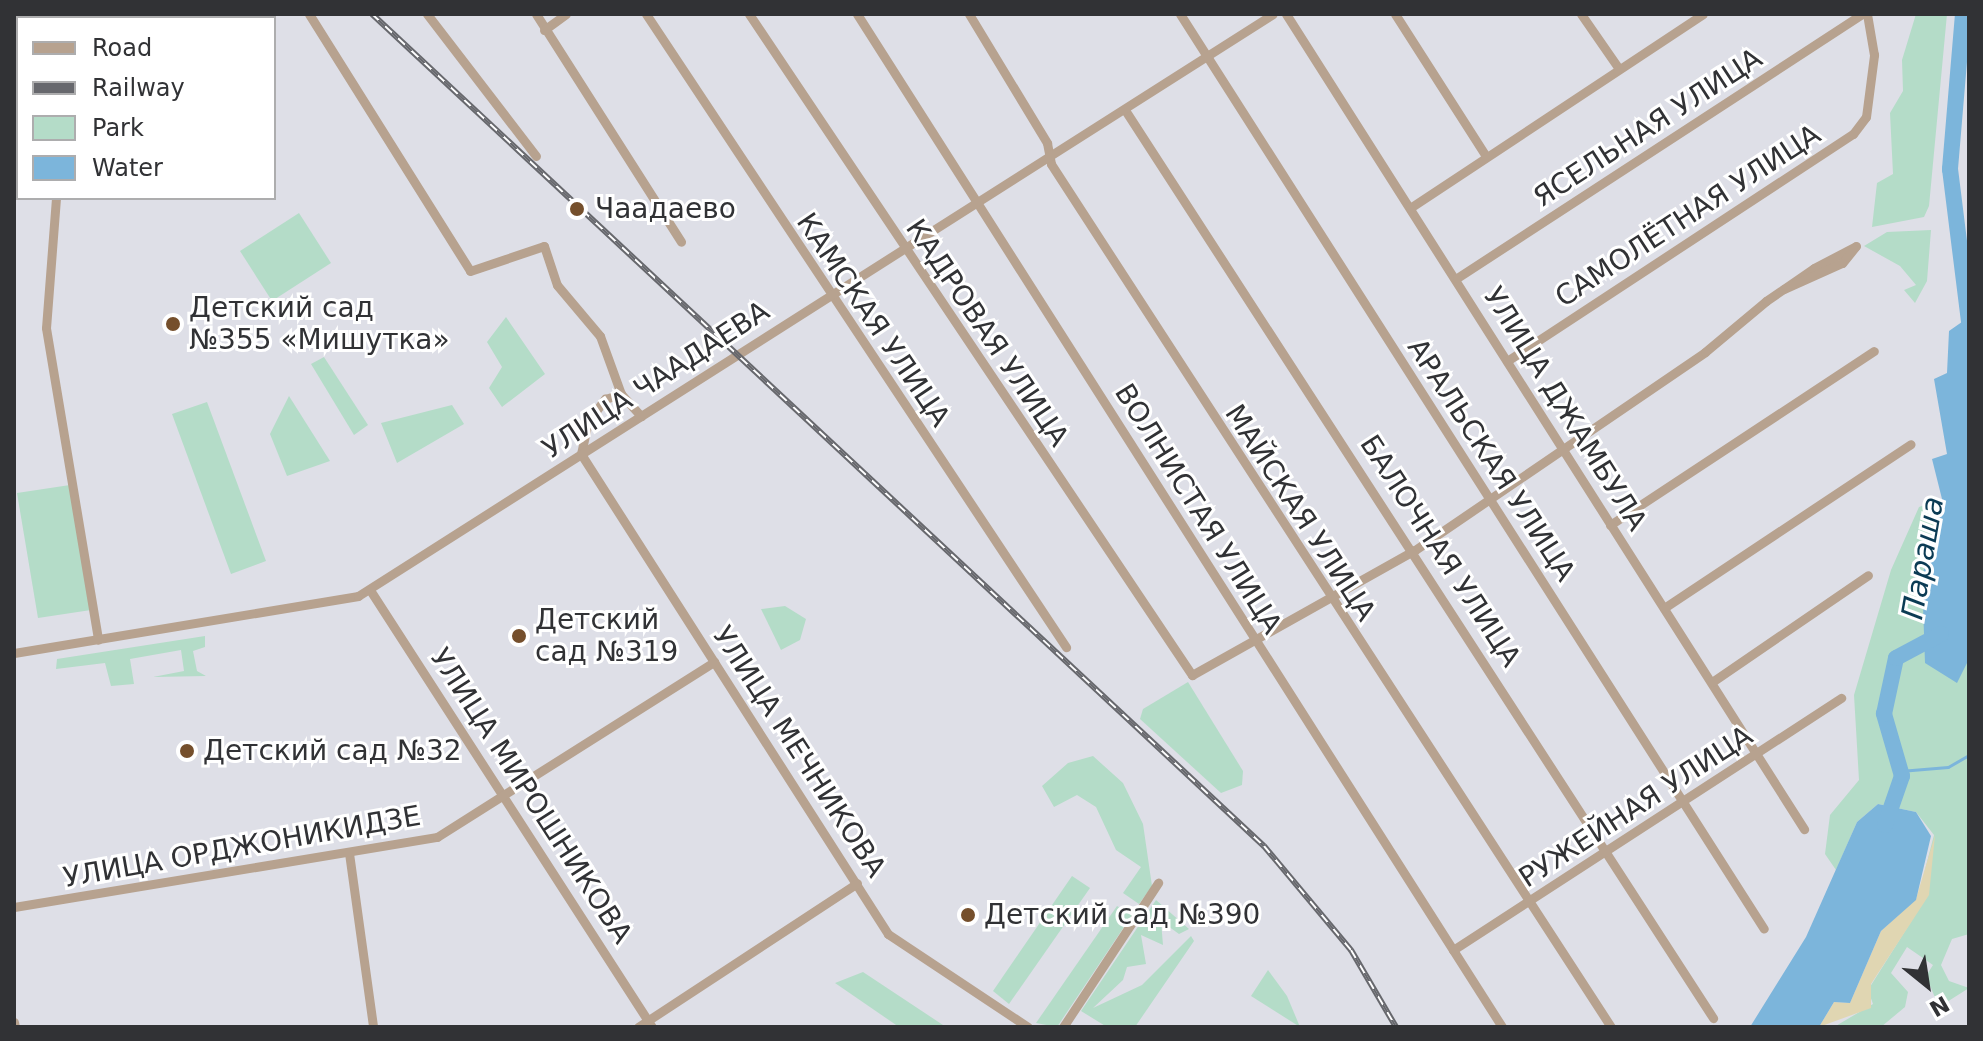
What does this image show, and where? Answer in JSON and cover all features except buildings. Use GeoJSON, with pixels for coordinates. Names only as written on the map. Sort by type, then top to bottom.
{"type":"FeatureCollection","features":[{"type":"Feature","properties":{"kind":"street"},"geometry":{"type":"LineString","coordinates":[[309,14],[470,271],[544,246],[557,285],[600,336],[621,394],[641,416]]}},
{"type":"Feature","properties":{"kind":"street"},"geometry":{"type":"LineString","coordinates":[[427,14],[536,156]]}},
{"type":"Feature","properties":{"kind":"street"},"geometry":{"type":"LineString","coordinates":[[536,14],[681,242]]}},
{"type":"Feature","properties":{"kind":"street"},"geometry":{"type":"LineString","coordinates":[[544,30],[566,14]]}},
{"type":"Feature","properties":{"kind":"street","name":"КАМСКАЯ УЛИЦА"},"geometry":{"type":"LineString","coordinates":[[646,14],[828,296],[909,403],[952,485],[993,531],[1066,647]]}},
{"type":"Feature","properties":{"kind":"street","name":"КАДРОВАЯ УЛИЦА"},"geometry":{"type":"LineString","coordinates":[[749,14],[1192,675],[1254,639]]}},
{"type":"Feature","properties":{"kind":"street","name":"ВОЛНИСТАЯ УЛИЦА"},"geometry":{"type":"LineString","coordinates":[[857,14],[1502,1027]]}},
{"type":"Feature","properties":{"kind":"street","name":"МАЙСКАЯ УЛИЦА"},"geometry":{"type":"LineString","coordinates":[[969,14],[1047,143],[1048,159],[1328,599],[1533,901],[1611,1027]]}},
{"type":"Feature","properties":{"kind":"street","name":"АРАЛЬСКАЯ УЛИЦА"},"geometry":{"type":"LineString","coordinates":[[1180,14],[1764,929]]}},
{"type":"Feature","properties":{"kind":"street","name":"УЛИЦА ЧААДАЕВА"},"geometry":{"type":"LineString","coordinates":[[14,653],[370,590],[903,248],[1207,59],[1273,14]]}},
{"type":"Feature","properties":{"kind":"street","name":"УЛИЦА ДЖАМБУЛА"},"geometry":{"type":"LineString","coordinates":[[1286,14],[1457,278],[1559,446],[1804,829]]}},
{"type":"Feature","properties":{"kind":"street"},"geometry":{"type":"LineString","coordinates":[[1395,14],[1485,155]]}},
{"type":"Feature","properties":{"kind":"street"},"geometry":{"type":"LineString","coordinates":[[1581,14],[1617,66]]}},
{"type":"Feature","properties":{"kind":"street"},"geometry":{"type":"LineString","coordinates":[[1410,208],[1685,18],[1703,14]]}},
{"type":"Feature","properties":{"kind":"street","name":"САМОЛЁТНАЯ УЛИЦА"},"geometry":{"type":"LineString","coordinates":[[1507,361],[1853,134],[1866,117],[1874,55],[1865,14]]}},
{"type":"Feature","properties":{"kind":"street","name":"ЯСЕЛЬНАЯ УЛИЦА"},"geometry":{"type":"LineString","coordinates":[[1457,278],[1865,14]]}},
{"type":"Feature","properties":{"kind":"street","name":"БАЛОЧНАЯ УЛИЦА"},"geometry":{"type":"LineString","coordinates":[[1125,110],[1415,550],[1713,1018]]}},
{"type":"Feature","properties":{"kind":"street"},"geometry":{"type":"LineString","coordinates":[[56,200],[46,328],[98,640]]}},
{"type":"Feature","properties":{"kind":"street"},"geometry":{"type":"LineString","coordinates":[[1254,639],[1415,550],[1559,446],[1705,352],[1784,289],[1847,246],[1856,246],[1842,263],[1784,289]]}},
{"type":"Feature","properties":{"kind":"street"},"geometry":{"type":"LineString","coordinates":[[1610,525],[1874,351]]}},
{"type":"Feature","properties":{"kind":"street"},"geometry":{"type":"LineString","coordinates":[[581,454],[593,410],[621,394]]}},
{"type":"Feature","properties":{"kind":"street"},"geometry":{"type":"LineString","coordinates":[[1664,608],[1911,444]]}},
{"type":"Feature","properties":{"kind":"street","name":"УЛИЦА МЕЧНИКОВА"},"geometry":{"type":"LineString","coordinates":[[581,454],[888,934],[1028,1027]]}},
{"type":"Feature","properties":{"kind":"street"},"geometry":{"type":"LineString","coordinates":[[1712,682],[1868,575]]}},
{"type":"Feature","properties":{"kind":"street","name":"УЛИЦА МИРОШНИКОВА"},"geometry":{"type":"LineString","coordinates":[[370,590],[649,1023]]}},
{"type":"Feature","properties":{"kind":"street","name":"УЛИЦА ОРДЖОНИКИДЗЕ"},"geometry":{"type":"LineString","coordinates":[[14,907],[437,837],[714,662]]}},
{"type":"Feature","properties":{"kind":"street","name":"РУЖЕЙНАЯ УЛИЦА"},"geometry":{"type":"LineString","coordinates":[[1453,950],[1608,853],[1841,698]]}},
{"type":"Feature","properties":{"kind":"street"},"geometry":{"type":"LineString","coordinates":[[349,853],[373,1027]]}},
{"type":"Feature","properties":{"kind":"street"},"geometry":{"type":"LineString","coordinates":[[638,1027],[649,1023],[857,883]]}},
{"type":"Feature","properties":{"kind":"street"},"geometry":{"type":"LineString","coordinates":[[1063,1027],[1158,883]]}},
{"type":"Feature","properties":{"kind":"green space"},"geometry":{"type":"Polygon","coordinates":[[[1916,14],[1947,14],[1929,206],[1924,217],[1872,227],[1877,183],[1893,174],[1890,113],[1903,91],[1902,60],[1916,14]]]}},
{"type":"Feature","properties":{"kind":"green space"},"geometry":{"type":"Polygon","coordinates":[[[299,213],[331,263],[272,301],[240,251],[299,213]]]}},
{"type":"Feature","properties":{"kind":"green space"},"geometry":{"type":"Polygon","coordinates":[[[1931,230],[1927,281],[1915,303],[1904,290],[1916,285],[1900,266],[1864,246],[1887,232],[1931,230]]]}},
{"type":"Feature","properties":{"kind":"green space"},"geometry":{"type":"Polygon","coordinates":[[[506,317],[545,374],[502,407],[489,388],[502,367],[487,342],[506,317]]]}},
{"type":"Feature","properties":{"kind":"green space"},"geometry":{"type":"Polygon","coordinates":[[[324,357],[368,425],[354,435],[311,364],[324,357]]]}},
{"type":"Feature","properties":{"kind":"green space"},"geometry":{"type":"Polygon","coordinates":[[[289,396],[330,461],[287,476],[270,434],[289,396]]]}},
{"type":"Feature","properties":{"kind":"green space"},"geometry":{"type":"Polygon","coordinates":[[[207,402],[266,561],[231,574],[172,414],[207,402]]]}},
{"type":"Feature","properties":{"kind":"green space"},"geometry":{"type":"Polygon","coordinates":[[[452,405],[464,424],[397,463],[381,423],[452,405]]]}},
{"type":"Feature","properties":{"kind":"green space"},"geometry":{"type":"Polygon","coordinates":[[[70,485],[91,610],[38,618],[17,493],[70,485]]]}},
{"type":"Feature","properties":{"kind":"green space"},"geometry":{"type":"Polygon","coordinates":[[[1943,499],[1969,659],[1969,934],[1952,939],[1941,965],[1949,981],[1969,988],[1939,1007],[1926,976],[1933,965],[1907,947],[1891,973],[1908,992],[1905,1007],[1881,1027],[1834,1027],[1873,1004],[1868,990],[1912,920],[1934,835],[1916,812],[1878,804],[1857,822],[1836,870],[1825,854],[1830,815],[1859,780],[1854,695],[1891,570],[1919,507],[1943,499]]]}},
{"type":"Feature","properties":{"kind":"green space"},"geometry":{"type":"Polygon","coordinates":[[[785,606],[806,619],[800,640],[781,650],[761,609],[785,606]]]}},
{"type":"Feature","properties":{"kind":"green space"},"geometry":{"type":"Polygon","coordinates":[[[205,636],[205,647],[193,651],[197,671],[206,676],[153,677],[184,671],[181,650],[130,659],[134,684],[111,686],[105,663],[56,669],[57,659],[205,636]]]}},
{"type":"Feature","properties":{"kind":"green space"},"geometry":{"type":"Polygon","coordinates":[[[1188,682],[1243,771],[1242,785],[1221,793],[1140,719],[1143,709],[1188,682]]]}},
{"type":"Feature","properties":{"kind":"green space"},"geometry":{"type":"Polygon","coordinates":[[[1093,756],[1123,783],[1143,824],[1152,886],[1139,904],[1123,893],[1141,867],[1116,850],[1096,807],[1077,795],[1054,807],[1042,786],[1068,763],[1093,756]]]}},
{"type":"Feature","properties":{"kind":"green space"},"geometry":{"type":"Polygon","coordinates":[[[1072,876],[1090,888],[1009,1004],[993,991],[1072,876]]]}},
{"type":"Feature","properties":{"kind":"green space"},"geometry":{"type":"Polygon","coordinates":[[[1156,900],[1189,929],[1179,934],[1161,921],[1163,945],[1141,935],[1146,964],[1127,967],[1123,980],[1093,1008],[1142,985],[1191,936],[1194,941],[1135,1027],[1107,1027],[1081,1011],[1156,900]]]}},
{"type":"Feature","properties":{"kind":"green space"},"geometry":{"type":"Polygon","coordinates":[[[1117,906],[1132,915],[1057,1027],[1036,1023],[1117,906]]]}},
{"type":"Feature","properties":{"kind":"green space"},"geometry":{"type":"Polygon","coordinates":[[[1268,970],[1287,996],[1300,1027],[1251,996],[1268,970]]]}},
{"type":"Feature","properties":{"kind":"green space"},"geometry":{"type":"Polygon","coordinates":[[[863,972],[946,1027],[899,1027],[835,983],[863,972]]]}},
{"type":"Feature","properties":{"kind":"sand"},"geometry":{"type":"Polygon","coordinates":[[[1935,835],[1929,895],[1871,984],[1871,1008],[1819,1027],[1834,1002],[1850,1003],[1881,931],[1916,899],[1935,835]]]}},
{"type":"Feature","properties":{"kind":"water"},"geometry":{"type":"Polygon","coordinates":[[[1969,317],[1969,659],[1957,683],[1925,663],[1922,577],[1942,499],[1932,459],[1947,454],[1934,379],[1947,373],[1949,331],[1969,317]]]}},
{"type":"Feature","properties":{"kind":"water"},"geometry":{"type":"Polygon","coordinates":[[[1878,804],[1916,812],[1931,836],[1916,900],[1881,931],[1850,1003],[1834,1002],[1819,1027],[1750,1027],[1806,937],[1857,822],[1878,804]]]}},
{"type":"Feature","properties":{"kind":"waterway","name":"Параша"},"geometry":{"type":"LineString","coordinates":[[1963,14],[1950,169],[1969,322]]}},
{"type":"Feature","properties":{"kind":"waterway","name":"Параша"},"geometry":{"type":"LineString","coordinates":[[1885,825],[1902,776],[1884,714],[1896,658],[1941,634]]}},
{"type":"Feature","properties":{"kind":"waterway"},"geometry":{"type":"LineString","coordinates":[[1900,771],[1948,767],[1969,755]]}},
{"type":"Feature","properties":{"kind":"railway"},"geometry":{"type":"LineString","coordinates":[[372,14],[1264,846],[1351,950],[1396,1027]]}},
{"type":"Feature","properties":{"kind":"place","name":"Чаадаево"},"geometry":{"type":"Point","coordinates":[577,209]}},
{"type":"Feature","properties":{"kind":"place","name":"Детский сад №355 «Мишутка»"},"geometry":{"type":"Point","coordinates":[173,324]}},
{"type":"Feature","properties":{"kind":"place","name":"Детский сад №319"},"geometry":{"type":"Point","coordinates":[519,636]}},
{"type":"Feature","properties":{"kind":"place","name":"Детский сад №32"},"geometry":{"type":"Point","coordinates":[187,751]}},
{"type":"Feature","properties":{"kind":"place","name":"Детский сад №390"},"geometry":{"type":"Point","coordinates":[968,915]}}]}
